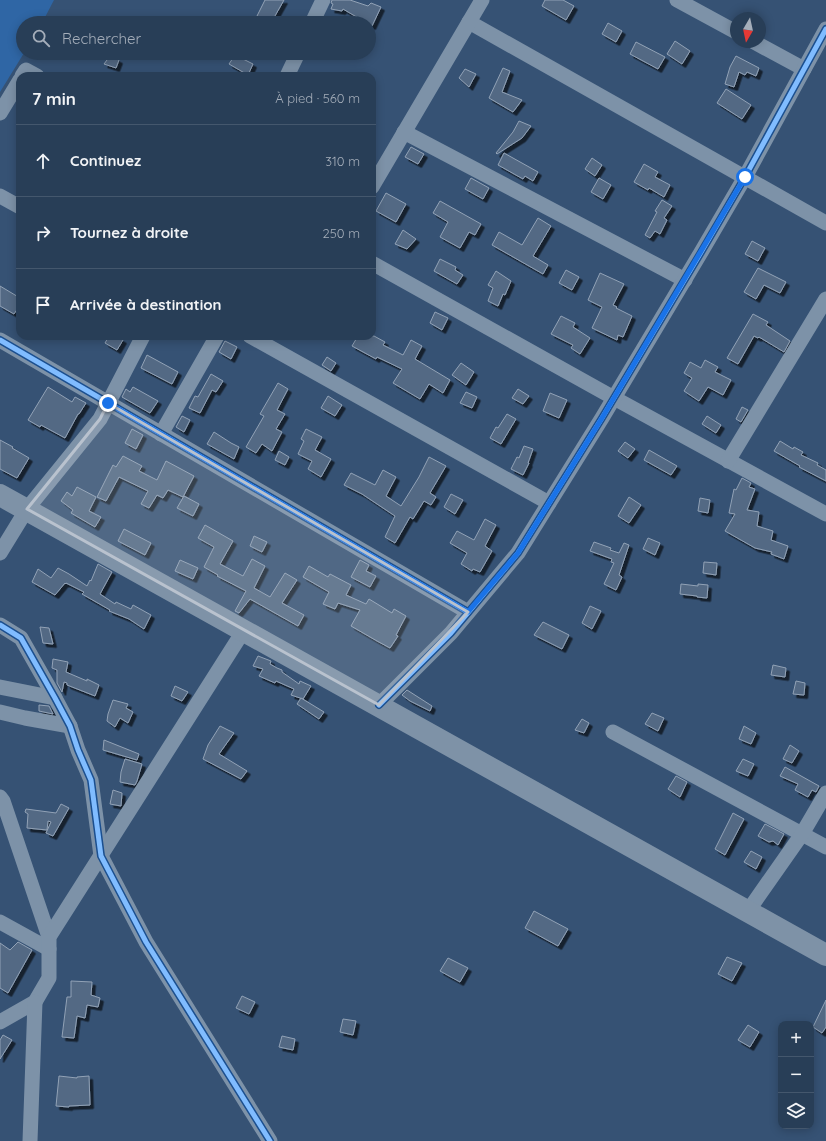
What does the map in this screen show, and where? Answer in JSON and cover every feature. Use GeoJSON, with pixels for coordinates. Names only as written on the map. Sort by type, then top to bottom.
{"type":"FeatureCollection","features":[{"type":"Feature","properties":{"kind":"highway"},"geometry":{"type":"LineString","coordinates":[[0,495],[826,955]]}},
{"type":"Feature","properties":{"kind":"street"},"geometry":{"type":"LineString","coordinates":[[315,16],[323,0]]}},
{"type":"Feature","properties":{"kind":"street"},"geometry":{"type":"LineString","coordinates":[[376,180],[482,0]]}},
{"type":"Feature","properties":{"kind":"street"},"geometry":{"type":"LineString","coordinates":[[678,0],[730,29]]}},
{"type":"Feature","properties":{"kind":"street"},"geometry":{"type":"LineString","coordinates":[[469,22],[826,223]]}},
{"type":"Feature","properties":{"kind":"street"},"geometry":{"type":"LineString","coordinates":[[379,705],[451,633],[518,553],[685,280],[745,177],[826,29]]}},
{"type":"Feature","properties":{"kind":"street"},"geometry":{"type":"LineString","coordinates":[[765,48],[804,69]]}},
{"type":"Feature","properties":{"kind":"street"},"geometry":{"type":"LineString","coordinates":[[288,72],[294,60]]}},
{"type":"Feature","properties":{"kind":"street"},"geometry":{"type":"LineString","coordinates":[[0,113],[16,87]]}},
{"type":"Feature","properties":{"kind":"street"},"geometry":{"type":"LineString","coordinates":[[404,132],[685,280]]}},
{"type":"Feature","properties":{"kind":"street"},"geometry":{"type":"LineString","coordinates":[[0,196],[16,205]]}},
{"type":"Feature","properties":{"kind":"street"},"geometry":{"type":"LineString","coordinates":[[376,265],[826,514]]}},
{"type":"Feature","properties":{"kind":"street"},"geometry":{"type":"LineString","coordinates":[[728,460],[826,299]]}},
{"type":"Feature","properties":{"kind":"street"},"geometry":{"type":"LineString","coordinates":[[0,340],[468,612]]}},
{"type":"Feature","properties":{"kind":"street"},"geometry":{"type":"LineString","coordinates":[[0,553],[27,510],[100,419],[141,340]]}},
{"type":"Feature","properties":{"kind":"street"},"geometry":{"type":"LineString","coordinates":[[161,434],[215,340]]}},
{"type":"Feature","properties":{"kind":"street"},"geometry":{"type":"LineString","coordinates":[[257,340],[549,503]]}},
{"type":"Feature","properties":{"kind":"street"},"geometry":{"type":"LineString","coordinates":[[0,625],[21,638],[70,726],[78,750],[91,780],[101,856],[146,942],[270,1141]]}},
{"type":"Feature","properties":{"kind":"street"},"geometry":{"type":"LineString","coordinates":[[49,943],[101,856],[244,630]]}},
{"type":"Feature","properties":{"kind":"street"},"geometry":{"type":"LineString","coordinates":[[0,687],[55,698]]}},
{"type":"Feature","properties":{"kind":"street"},"geometry":{"type":"LineString","coordinates":[[0,712],[70,726]]}},
{"type":"Feature","properties":{"kind":"street"},"geometry":{"type":"LineString","coordinates":[[613,732],[826,847]]}},
{"type":"Feature","properties":{"kind":"street"},"geometry":{"type":"LineString","coordinates":[[748,911],[802,834],[826,793]]}},
{"type":"Feature","properties":{"kind":"street"},"geometry":{"type":"LineString","coordinates":[[0,797],[3,801],[49,943],[49,978],[35,1002],[30,1141]]}},
{"type":"Feature","properties":{"kind":"street"},"geometry":{"type":"LineString","coordinates":[[0,922],[49,943]]}},
{"type":"Feature","properties":{"kind":"street"},"geometry":{"type":"LineString","coordinates":[[0,1022],[35,1002]]}},
{"type":"Feature","properties":{"kind":"highlighted area"},"geometry":{"type":"Polygon","coordinates":[[[108,403],[468,612],[379,705],[27,509],[100,419],[108,403]]]}},
{"type":"Feature","properties":{"kind":"shaded area"},"geometry":{"type":"Polygon","coordinates":[[[0,0],[54,0],[46,16],[16,16],[16,60],[20,60],[0,92],[0,0]]]}},
{"type":"Feature","properties":{"kind":"building"},"geometry":{"type":"Polygon","coordinates":[[[265,0],[284,0],[275,16],[257,16],[265,0]]]}},
{"type":"Feature","properties":{"kind":"building"},"geometry":{"type":"Polygon","coordinates":[[[332,0],[350,0],[368,6],[371,3],[381,7],[376,18],[376,16],[355,16],[343,9],[342,11],[331,9],[333,4],[331,3],[332,0]]]}},
{"type":"Feature","properties":{"kind":"building"},"geometry":{"type":"Polygon","coordinates":[[[545,0],[563,0],[574,6],[566,20],[542,6],[545,0]]]}},
{"type":"Feature","properties":{"kind":"building"},"geometry":{"type":"Polygon","coordinates":[[[608,23],[622,31],[616,42],[602,34],[608,23]]]}},
{"type":"Feature","properties":{"kind":"building"},"geometry":{"type":"Polygon","coordinates":[[[675,41],[690,51],[682,64],[667,54],[675,41]]]}},
{"type":"Feature","properties":{"kind":"building"},"geometry":{"type":"Polygon","coordinates":[[[636,42],[665,57],[658,69],[630,54],[636,42]]]}},
{"type":"Feature","properties":{"kind":"building"},"geometry":{"type":"Polygon","coordinates":[[[736,56],[759,68],[756,76],[747,72],[745,75],[739,72],[734,87],[725,84],[730,67],[736,56]]]}},
{"type":"Feature","properties":{"kind":"building"},"geometry":{"type":"Polygon","coordinates":[[[107,60],[119,60],[116,68],[104,64],[107,60]]]}},
{"type":"Feature","properties":{"kind":"building"},"geometry":{"type":"Polygon","coordinates":[[[232,60],[245,60],[253,64],[249,72],[243,72],[229,64],[232,60]]]}},
{"type":"Feature","properties":{"kind":"building"},"geometry":{"type":"Polygon","coordinates":[[[503,68],[510,71],[502,92],[522,100],[513,112],[489,98],[503,68]]]}},
{"type":"Feature","properties":{"kind":"building"},"geometry":{"type":"Polygon","coordinates":[[[465,69],[476,74],[469,87],[459,78],[465,69]]]}},
{"type":"Feature","properties":{"kind":"building"},"geometry":{"type":"Polygon","coordinates":[[[726,89],[751,105],[742,119],[717,103],[726,89]]]}},
{"type":"Feature","properties":{"kind":"building"},"geometry":{"type":"Polygon","coordinates":[[[519,121],[531,126],[522,138],[497,154],[496,153],[513,132],[519,121]]]}},
{"type":"Feature","properties":{"kind":"building"},"geometry":{"type":"Polygon","coordinates":[[[411,147],[424,154],[418,164],[405,157],[411,147]]]}},
{"type":"Feature","properties":{"kind":"building"},"geometry":{"type":"Polygon","coordinates":[[[504,153],[538,172],[533,181],[525,176],[523,179],[498,165],[504,153]]]}},
{"type":"Feature","properties":{"kind":"building"},"geometry":{"type":"Polygon","coordinates":[[[592,158],[602,165],[595,176],[585,169],[592,158]]]}},
{"type":"Feature","properties":{"kind":"building"},"geometry":{"type":"Polygon","coordinates":[[[644,164],[658,172],[655,177],[670,185],[664,197],[649,188],[648,190],[634,182],[644,164]]]}},
{"type":"Feature","properties":{"kind":"building"},"geometry":{"type":"Polygon","coordinates":[[[471,178],[489,188],[483,199],[465,189],[471,178]]]}},
{"type":"Feature","properties":{"kind":"building"},"geometry":{"type":"Polygon","coordinates":[[[599,178],[611,185],[603,199],[591,192],[599,178]]]}},
{"type":"Feature","properties":{"kind":"building"},"geometry":{"type":"Polygon","coordinates":[[[386,193],[406,204],[396,222],[376,211],[386,193]]]}},
{"type":"Feature","properties":{"kind":"building"},"geometry":{"type":"Polygon","coordinates":[[[662,200],[672,206],[664,218],[667,220],[660,234],[655,231],[650,238],[645,235],[657,212],[655,211],[662,200]]]}},
{"type":"Feature","properties":{"kind":"building"},"geometry":{"type":"Polygon","coordinates":[[[440,201],[481,224],[475,235],[469,232],[460,248],[440,237],[448,222],[433,213],[440,201]]]}},
{"type":"Feature","properties":{"kind":"building"},"geometry":{"type":"Polygon","coordinates":[[[538,218],[551,226],[533,256],[548,265],[543,274],[492,245],[499,232],[522,245],[538,218]]]}},
{"type":"Feature","properties":{"kind":"building"},"geometry":{"type":"Polygon","coordinates":[[[403,230],[416,239],[407,249],[395,244],[403,230]]]}},
{"type":"Feature","properties":{"kind":"building"},"geometry":{"type":"Polygon","coordinates":[[[752,241],[765,248],[758,261],[745,254],[752,241]]]}},
{"type":"Feature","properties":{"kind":"building"},"geometry":{"type":"Polygon","coordinates":[[[440,259],[456,267],[455,270],[463,275],[457,284],[434,271],[440,259]]]}},
{"type":"Feature","properties":{"kind":"building"},"geometry":{"type":"Polygon","coordinates":[[[758,268],[786,282],[780,293],[764,285],[756,299],[744,292],[758,268]]]}},
{"type":"Feature","properties":{"kind":"building"},"geometry":{"type":"Polygon","coordinates":[[[566,270],[579,277],[572,290],[559,283],[566,270]]]}},
{"type":"Feature","properties":{"kind":"building"},"geometry":{"type":"Polygon","coordinates":[[[496,271],[511,281],[498,306],[488,301],[493,288],[488,285],[496,271]]]}},
{"type":"Feature","properties":{"kind":"building"},"geometry":{"type":"Polygon","coordinates":[[[600,273],[624,284],[613,305],[632,316],[623,337],[618,335],[617,340],[592,328],[602,307],[588,300],[600,273]]]}},
{"type":"Feature","properties":{"kind":"building"},"geometry":{"type":"Polygon","coordinates":[[[0,286],[16,296],[16,311],[14,314],[0,306],[0,286]]]}},
{"type":"Feature","properties":{"kind":"building"},"geometry":{"type":"Polygon","coordinates":[[[435,312],[448,318],[442,330],[430,323],[435,312]]]}},
{"type":"Feature","properties":{"kind":"building"},"geometry":{"type":"Polygon","coordinates":[[[753,314],[768,322],[766,325],[790,341],[784,352],[759,337],[754,336],[738,364],[727,358],[753,314]]]}},
{"type":"Feature","properties":{"kind":"building"},"geometry":{"type":"Polygon","coordinates":[[[561,316],[575,323],[573,327],[590,338],[580,354],[571,348],[573,345],[551,334],[561,316]]]}},
{"type":"Feature","properties":{"kind":"building"},"geometry":{"type":"Polygon","coordinates":[[[376,337],[385,342],[383,345],[403,355],[411,340],[422,346],[415,359],[450,380],[443,393],[429,384],[420,399],[393,383],[402,369],[377,357],[376,359],[352,346],[356,340],[376,340],[376,337]]]}},
{"type":"Feature","properties":{"kind":"building"},"geometry":{"type":"Polygon","coordinates":[[[107,340],[123,340],[117,350],[105,343],[107,340]]]}},
{"type":"Feature","properties":{"kind":"building"},"geometry":{"type":"Polygon","coordinates":[[[225,341],[237,347],[231,359],[219,352],[225,341]]]}},
{"type":"Feature","properties":{"kind":"building"},"geometry":{"type":"Polygon","coordinates":[[[147,355],[178,372],[172,384],[141,368],[147,355]]]}},
{"type":"Feature","properties":{"kind":"building"},"geometry":{"type":"Polygon","coordinates":[[[327,357],[336,363],[331,371],[322,365],[327,357]]]}},
{"type":"Feature","properties":{"kind":"building"},"geometry":{"type":"Polygon","coordinates":[[[705,360],[718,367],[715,372],[731,380],[723,395],[708,387],[699,401],[684,391],[692,378],[684,373],[690,362],[701,368],[705,360]]]}},
{"type":"Feature","properties":{"kind":"building"},"geometry":{"type":"Polygon","coordinates":[[[461,363],[474,372],[466,385],[452,375],[461,363]]]}},
{"type":"Feature","properties":{"kind":"building"},"geometry":{"type":"Polygon","coordinates":[[[211,374],[223,381],[216,392],[212,390],[200,413],[189,408],[195,396],[198,397],[211,374]]]}},
{"type":"Feature","properties":{"kind":"building"},"geometry":{"type":"Polygon","coordinates":[[[278,383],[288,389],[277,410],[285,414],[276,429],[282,432],[272,451],[262,444],[256,453],[246,447],[264,416],[260,414],[278,383]]]}},
{"type":"Feature","properties":{"kind":"building"},"geometry":{"type":"Polygon","coordinates":[[[48,387],[72,402],[75,397],[86,403],[78,414],[65,438],[28,420],[48,387]]]}},
{"type":"Feature","properties":{"kind":"building"},"geometry":{"type":"Polygon","coordinates":[[[133,387],[158,401],[150,413],[122,397],[126,389],[130,392],[133,387]]]}},
{"type":"Feature","properties":{"kind":"building"},"geometry":{"type":"Polygon","coordinates":[[[518,389],[529,396],[523,404],[512,398],[518,389]]]}},
{"type":"Feature","properties":{"kind":"building"},"geometry":{"type":"Polygon","coordinates":[[[466,392],[477,397],[472,408],[460,403],[466,392]]]}},
{"type":"Feature","properties":{"kind":"building"},"geometry":{"type":"Polygon","coordinates":[[[550,393],[567,400],[559,418],[543,411],[550,393]]]}},
{"type":"Feature","properties":{"kind":"building"},"geometry":{"type":"Polygon","coordinates":[[[328,396],[342,405],[335,416],[321,408],[328,396]]]}},
{"type":"Feature","properties":{"kind":"building"},"geometry":{"type":"Polygon","coordinates":[[[742,407],[748,410],[741,422],[736,419],[742,407]]]}},
{"type":"Feature","properties":{"kind":"building"},"geometry":{"type":"Polygon","coordinates":[[[507,414],[516,419],[501,444],[490,438],[496,427],[498,428],[507,414]]]}},
{"type":"Feature","properties":{"kind":"building"},"geometry":{"type":"Polygon","coordinates":[[[182,416],[190,420],[184,432],[176,427],[182,416]]]}},
{"type":"Feature","properties":{"kind":"building"},"geometry":{"type":"Polygon","coordinates":[[[707,416],[721,425],[716,433],[702,424],[707,416]]]}},
{"type":"Feature","properties":{"kind":"building"},"geometry":{"type":"Polygon","coordinates":[[[132,429],[143,435],[136,449],[125,443],[132,429]]]}},
{"type":"Feature","properties":{"kind":"building"},"geometry":{"type":"Polygon","coordinates":[[[306,429],[322,437],[315,450],[331,459],[321,477],[308,469],[312,461],[298,454],[304,441],[301,439],[306,429]]]}},
{"type":"Feature","properties":{"kind":"building"},"geometry":{"type":"Polygon","coordinates":[[[214,432],[239,447],[234,459],[207,444],[214,432]]]}},
{"type":"Feature","properties":{"kind":"building"},"geometry":{"type":"Polygon","coordinates":[[[0,440],[29,458],[17,478],[0,469],[0,440]]]}},
{"type":"Feature","properties":{"kind":"building"},"geometry":{"type":"Polygon","coordinates":[[[780,441],[793,449],[794,447],[803,452],[801,455],[818,463],[817,465],[826,470],[826,481],[799,467],[800,466],[774,451],[780,441]]]}},
{"type":"Feature","properties":{"kind":"building"},"geometry":{"type":"Polygon","coordinates":[[[625,442],[635,449],[628,458],[618,451],[625,442]]]}},
{"type":"Feature","properties":{"kind":"building"},"geometry":{"type":"Polygon","coordinates":[[[524,446],[533,449],[529,463],[523,475],[511,469],[517,457],[519,458],[524,446]]]}},
{"type":"Feature","properties":{"kind":"building"},"geometry":{"type":"Polygon","coordinates":[[[649,450],[677,466],[671,475],[644,460],[649,450]]]}},
{"type":"Feature","properties":{"kind":"building"},"geometry":{"type":"Polygon","coordinates":[[[279,451],[289,457],[285,465],[275,460],[279,451]]]}},
{"type":"Feature","properties":{"kind":"building"},"geometry":{"type":"Polygon","coordinates":[[[123,456],[142,466],[139,471],[157,480],[166,461],[194,476],[183,497],[168,490],[163,498],[157,495],[149,508],[141,504],[148,491],[119,477],[106,501],[97,497],[113,465],[116,467],[123,456]]]}},
{"type":"Feature","properties":{"kind":"building"},"geometry":{"type":"Polygon","coordinates":[[[429,457],[446,466],[430,493],[436,497],[431,505],[424,501],[413,519],[410,517],[395,543],[385,537],[395,516],[362,494],[344,485],[351,473],[375,485],[383,470],[396,477],[386,496],[401,506],[419,477],[429,457]]]}},
{"type":"Feature","properties":{"kind":"building"},"geometry":{"type":"Polygon","coordinates":[[[742,478],[751,483],[749,487],[755,489],[747,510],[759,512],[757,526],[773,531],[771,540],[788,546],[784,559],[771,554],[772,552],[755,548],[725,531],[735,514],[729,513],[734,489],[736,490],[742,478]]]}},
{"type":"Feature","properties":{"kind":"building"},"geometry":{"type":"Polygon","coordinates":[[[77,487],[96,497],[89,511],[101,517],[95,527],[71,513],[73,510],[61,501],[67,492],[72,496],[77,487]]]}},
{"type":"Feature","properties":{"kind":"building"},"geometry":{"type":"Polygon","coordinates":[[[451,494],[463,500],[455,514],[444,507],[451,494]]]}},
{"type":"Feature","properties":{"kind":"building"},"geometry":{"type":"Polygon","coordinates":[[[184,496],[199,504],[193,516],[177,508],[184,496]]]}},
{"type":"Feature","properties":{"kind":"building"},"geometry":{"type":"Polygon","coordinates":[[[629,497],[641,505],[629,523],[618,516],[629,497]]]}},
{"type":"Feature","properties":{"kind":"building"},"geometry":{"type":"Polygon","coordinates":[[[700,498],[710,500],[708,513],[698,511],[700,498]]]}},
{"type":"Feature","properties":{"kind":"building"},"geometry":{"type":"Polygon","coordinates":[[[485,519],[496,525],[485,546],[492,551],[480,572],[473,569],[472,571],[461,564],[467,553],[450,543],[457,531],[474,540],[485,519]]]}},
{"type":"Feature","properties":{"kind":"building"},"geometry":{"type":"Polygon","coordinates":[[[205,525],[233,541],[220,564],[243,576],[252,559],[265,566],[254,588],[270,597],[285,573],[297,580],[282,603],[304,615],[298,626],[250,599],[239,613],[235,611],[246,591],[217,576],[218,575],[204,567],[214,547],[198,538],[205,525]]]}},
{"type":"Feature","properties":{"kind":"building"},"geometry":{"type":"Polygon","coordinates":[[[124,529],[151,543],[145,555],[118,541],[124,529]]]}},
{"type":"Feature","properties":{"kind":"building"},"geometry":{"type":"Polygon","coordinates":[[[254,536],[267,542],[262,552],[250,546],[254,536]]]}},
{"type":"Feature","properties":{"kind":"building"},"geometry":{"type":"Polygon","coordinates":[[[648,538],[660,543],[655,555],[643,549],[648,538]]]}},
{"type":"Feature","properties":{"kind":"building"},"geometry":{"type":"Polygon","coordinates":[[[594,542],[611,548],[610,550],[619,553],[624,543],[629,545],[619,575],[622,577],[616,590],[604,584],[614,563],[611,562],[612,559],[590,551],[594,542]]]}},
{"type":"Feature","properties":{"kind":"building"},"geometry":{"type":"Polygon","coordinates":[[[180,560],[198,568],[193,579],[175,571],[180,560]]]}},
{"type":"Feature","properties":{"kind":"building"},"geometry":{"type":"Polygon","coordinates":[[[360,560],[369,565],[366,571],[376,576],[370,587],[351,577],[360,560]]]}},
{"type":"Feature","properties":{"kind":"building"},"geometry":{"type":"Polygon","coordinates":[[[704,562],[717,563],[716,575],[703,573],[704,562]]]}},
{"type":"Feature","properties":{"kind":"building"},"geometry":{"type":"Polygon","coordinates":[[[98,564],[112,572],[100,594],[115,604],[116,602],[131,609],[133,605],[151,615],[144,629],[129,619],[109,611],[110,610],[82,594],[84,592],[66,583],[55,595],[32,582],[38,569],[51,578],[58,568],[87,586],[90,580],[91,581],[98,564]]]}},
{"type":"Feature","properties":{"kind":"building"},"geometry":{"type":"Polygon","coordinates":[[[309,566],[328,577],[330,574],[351,585],[346,595],[366,604],[369,599],[392,613],[394,609],[406,616],[396,635],[398,636],[390,648],[351,626],[360,610],[338,603],[335,609],[323,604],[329,592],[303,577],[309,566]]]}},
{"type":"Feature","properties":{"kind":"building"},"geometry":{"type":"Polygon","coordinates":[[[681,584],[698,586],[698,584],[708,585],[707,598],[680,594],[681,584]]]}},
{"type":"Feature","properties":{"kind":"building"},"geometry":{"type":"Polygon","coordinates":[[[590,606],[601,611],[592,629],[582,623],[590,606]]]}},
{"type":"Feature","properties":{"kind":"building"},"geometry":{"type":"Polygon","coordinates":[[[543,622],[569,635],[562,649],[534,635],[543,622]]]}},
{"type":"Feature","properties":{"kind":"building"},"geometry":{"type":"Polygon","coordinates":[[[40,627],[49,628],[53,644],[43,643],[40,627]]]}},
{"type":"Feature","properties":{"kind":"building"},"geometry":{"type":"Polygon","coordinates":[[[258,656],[271,661],[270,664],[282,670],[282,672],[299,684],[300,681],[311,686],[303,699],[291,695],[294,689],[276,681],[275,683],[259,676],[263,669],[253,666],[258,656]]]}},
{"type":"Feature","properties":{"kind":"building"},"geometry":{"type":"Polygon","coordinates":[[[53,659],[68,662],[66,672],[99,685],[95,696],[67,685],[67,683],[64,682],[62,692],[57,683],[57,670],[52,668],[53,659]]]}},
{"type":"Feature","properties":{"kind":"building"},"geometry":{"type":"Polygon","coordinates":[[[773,665],[786,668],[785,677],[771,675],[773,665]]]}},
{"type":"Feature","properties":{"kind":"building"},"geometry":{"type":"Polygon","coordinates":[[[796,681],[805,683],[804,695],[793,694],[796,681]]]}},
{"type":"Feature","properties":{"kind":"building"},"geometry":{"type":"Polygon","coordinates":[[[175,686],[188,692],[182,701],[171,696],[175,686]]]}},
{"type":"Feature","properties":{"kind":"building"},"geometry":{"type":"Polygon","coordinates":[[[407,690],[432,706],[430,711],[410,701],[402,695],[407,690]]]}},
{"type":"Feature","properties":{"kind":"building"},"geometry":{"type":"Polygon","coordinates":[[[301,698],[324,712],[319,719],[297,704],[301,698]]]}},
{"type":"Feature","properties":{"kind":"building"},"geometry":{"type":"Polygon","coordinates":[[[113,700],[128,704],[126,708],[133,712],[128,723],[120,718],[115,727],[107,721],[113,700]]]}},
{"type":"Feature","properties":{"kind":"building"},"geometry":{"type":"Polygon","coordinates":[[[39,705],[49,706],[53,714],[39,711],[39,705]]]}},
{"type":"Feature","properties":{"kind":"building"},"geometry":{"type":"Polygon","coordinates":[[[652,713],[664,718],[658,731],[645,724],[652,713]]]}},
{"type":"Feature","properties":{"kind":"building"},"geometry":{"type":"Polygon","coordinates":[[[582,719],[589,723],[584,733],[575,730],[582,719]]]}},
{"type":"Feature","properties":{"kind":"building"},"geometry":{"type":"Polygon","coordinates":[[[220,726],[234,733],[219,754],[247,771],[241,779],[203,759],[208,745],[220,726]]]}},
{"type":"Feature","properties":{"kind":"building"},"geometry":{"type":"Polygon","coordinates":[[[744,726],[756,733],[751,744],[739,739],[744,726]]]}},
{"type":"Feature","properties":{"kind":"building"},"geometry":{"type":"Polygon","coordinates":[[[104,740],[139,754],[137,760],[103,750],[104,740]]]}},
{"type":"Feature","properties":{"kind":"building"},"geometry":{"type":"Polygon","coordinates":[[[790,745],[799,751],[792,763],[783,759],[790,745]]]}},
{"type":"Feature","properties":{"kind":"building"},"geometry":{"type":"Polygon","coordinates":[[[125,759],[142,764],[135,785],[120,782],[125,759]]]}},
{"type":"Feature","properties":{"kind":"building"},"geometry":{"type":"Polygon","coordinates":[[[743,759],[754,764],[748,776],[736,771],[743,759]]]}},
{"type":"Feature","properties":{"kind":"building"},"geometry":{"type":"Polygon","coordinates":[[[785,767],[819,786],[816,792],[812,790],[808,797],[795,790],[798,784],[780,776],[785,767]]]}},
{"type":"Feature","properties":{"kind":"building"},"geometry":{"type":"Polygon","coordinates":[[[676,776],[687,782],[680,797],[668,789],[676,776]]]}},
{"type":"Feature","properties":{"kind":"building"},"geometry":{"type":"Polygon","coordinates":[[[113,790],[122,793],[121,806],[110,804],[113,790]]]}},
{"type":"Feature","properties":{"kind":"building"},"geometry":{"type":"Polygon","coordinates":[[[61,804],[69,808],[53,836],[46,833],[51,822],[48,821],[47,830],[27,828],[28,814],[25,812],[26,809],[56,813],[61,804]]]}},
{"type":"Feature","properties":{"kind":"building"},"geometry":{"type":"Polygon","coordinates":[[[733,813],[744,819],[725,855],[715,849],[733,813]]]}},
{"type":"Feature","properties":{"kind":"building"},"geometry":{"type":"Polygon","coordinates":[[[765,824],[784,834],[778,845],[773,841],[769,842],[758,836],[765,824]]]}},
{"type":"Feature","properties":{"kind":"building"},"geometry":{"type":"Polygon","coordinates":[[[751,851],[762,857],[756,869],[744,862],[751,851]]]}},
{"type":"Feature","properties":{"kind":"building"},"geometry":{"type":"Polygon","coordinates":[[[534,911],[568,929],[558,946],[525,928],[534,911]]]}},
{"type":"Feature","properties":{"kind":"building"},"geometry":{"type":"Polygon","coordinates":[[[18,942],[32,950],[8,993],[0,988],[0,943],[10,950],[18,942]]]}},
{"type":"Feature","properties":{"kind":"building"},"geometry":{"type":"Polygon","coordinates":[[[727,957],[742,963],[732,981],[718,974],[727,957]]]}},
{"type":"Feature","properties":{"kind":"building"},"geometry":{"type":"Polygon","coordinates":[[[448,958],[468,968],[460,982],[440,971],[448,958]]]}},
{"type":"Feature","properties":{"kind":"building"},"geometry":{"type":"Polygon","coordinates":[[[71,981],[92,982],[91,995],[100,998],[98,1007],[87,1005],[85,1018],[77,1016],[74,1038],[62,1037],[67,997],[71,997],[71,981]]]}},
{"type":"Feature","properties":{"kind":"building"},"geometry":{"type":"Polygon","coordinates":[[[242,996],[255,1002],[249,1014],[236,1008],[242,996]]]}},
{"type":"Feature","properties":{"kind":"building"},"geometry":{"type":"Polygon","coordinates":[[[826,1000],[826,1027],[822,1033],[814,1028],[826,1000]]]}},
{"type":"Feature","properties":{"kind":"building"},"geometry":{"type":"Polygon","coordinates":[[[343,1019],[356,1021],[353,1035],[340,1032],[343,1019]]]}},
{"type":"Feature","properties":{"kind":"building"},"geometry":{"type":"Polygon","coordinates":[[[748,1025],[759,1032],[750,1047],[738,1040],[748,1025]]]}},
{"type":"Feature","properties":{"kind":"building"},"geometry":{"type":"Polygon","coordinates":[[[3,1035],[12,1040],[0,1059],[0,1040],[3,1035]]]}},
{"type":"Feature","properties":{"kind":"building"},"geometry":{"type":"Polygon","coordinates":[[[282,1036],[295,1039],[293,1050],[279,1047],[282,1036]]]}},
{"type":"Feature","properties":{"kind":"building"},"geometry":{"type":"Polygon","coordinates":[[[59,1076],[77,1078],[89,1076],[90,1105],[69,1107],[56,1106],[59,1076]]]}},
{"type":"Feature","properties":{"kind":"cycle path"},"geometry":{"type":"LineString","coordinates":[[379,705],[451,633],[518,553],[602,418],[700,254],[745,177],[826,29]]}},
{"type":"Feature","properties":{"kind":"cycle path"},"geometry":{"type":"LineString","coordinates":[[0,340],[468,612]]}},
{"type":"Feature","properties":{"kind":"cycle path"},"geometry":{"type":"LineString","coordinates":[[0,625],[21,638],[70,726],[78,750],[91,780],[101,856],[146,942],[270,1141]]}},
{"type":"Feature","properties":{"kind":"route"},"geometry":{"type":"LineString","coordinates":[[108,403],[468,612],[518,553],[602,418],[745,177]]}}]}
